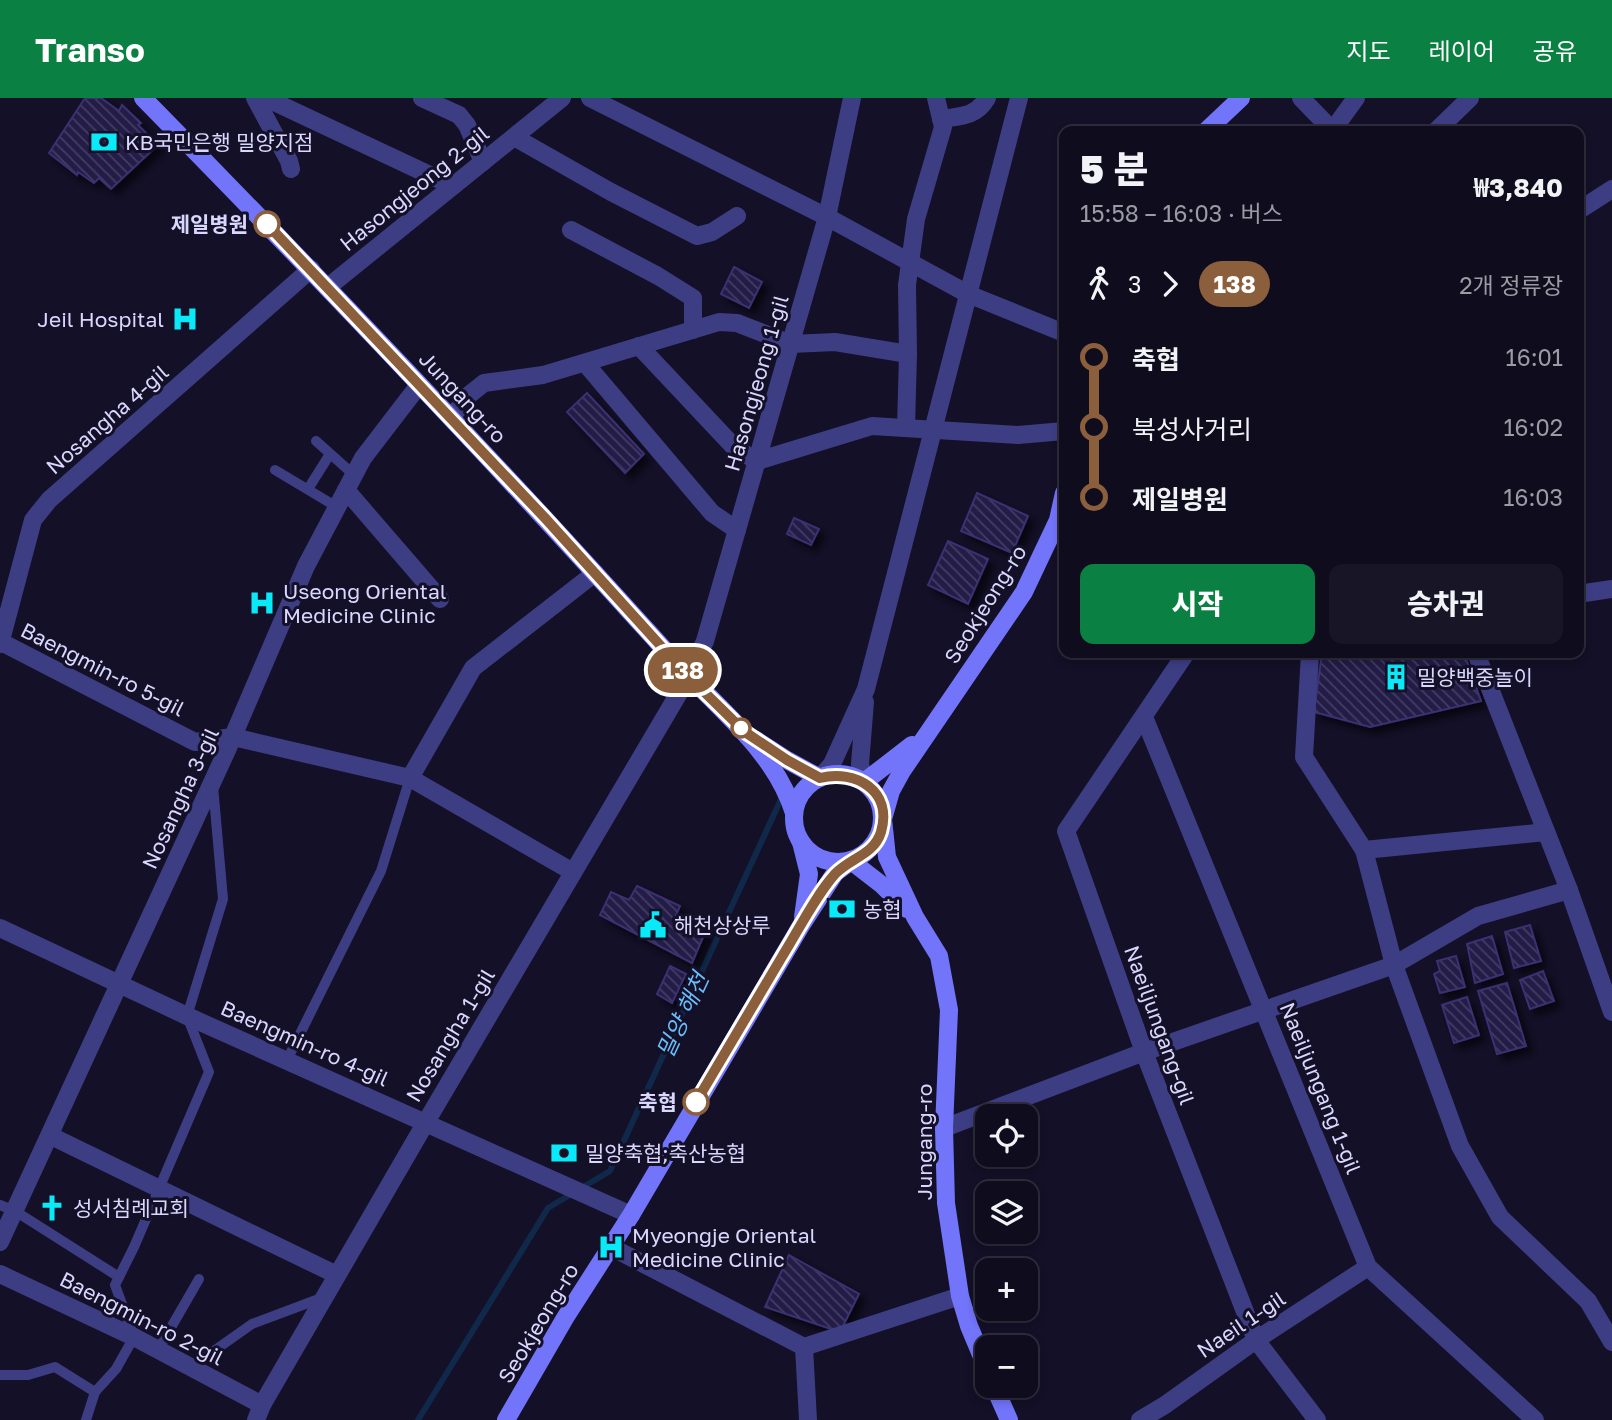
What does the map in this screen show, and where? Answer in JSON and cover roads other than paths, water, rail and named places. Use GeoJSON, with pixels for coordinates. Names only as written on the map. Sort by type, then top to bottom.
{"type":"FeatureCollection","features":[{"type":"Feature","properties":{"kind":"street","name":"Jungang-ro"},"geometry":{"type":"LineString","coordinates":[[144,98],[328,287],[688,676],[745,732]]}},
{"type":"Feature","properties":{"kind":"street"},"geometry":{"type":"LineString","coordinates":[[255,98],[292,169]]}},
{"type":"Feature","properties":{"kind":"street"},"geometry":{"type":"LineString","coordinates":[[266,98],[453,186]]}},
{"type":"Feature","properties":{"kind":"street"},"geometry":{"type":"LineString","coordinates":[[422,98],[458,115],[467,125],[483,162]]}},
{"type":"Feature","properties":{"kind":"street","name":"Hasongjeong 2-gil"},"geometry":{"type":"LineString","coordinates":[[328,287],[562,98]]}},
{"type":"Feature","properties":{"kind":"street"},"geometry":{"type":"LineString","coordinates":[[590,98],[827,217],[968,294],[1059,331]]}},
{"type":"Feature","properties":{"kind":"street","name":"Hasongjeong 1-gil"},"geometry":{"type":"LineString","coordinates":[[688,676],[705,641],[827,217],[852,98]]}},
{"type":"Feature","properties":{"kind":"street"},"geometry":{"type":"LineString","coordinates":[[906,428],[906,285],[916,219],[943,127],[936,98]]}},
{"type":"Feature","properties":{"kind":"street"},"geometry":{"type":"LineString","coordinates":[[941,119],[971,115],[981,108],[987,98]]}},
{"type":"Feature","properties":{"kind":"street"},"geometry":{"type":"LineString","coordinates":[[820,778],[832,764],[866,688],[1019,98]]}},
{"type":"Feature","properties":{"kind":"street"},"geometry":{"type":"LineString","coordinates":[[1211,126],[1241,98]]}},
{"type":"Feature","properties":{"kind":"street"},"geometry":{"type":"LineString","coordinates":[[1301,98],[1327,126]]}},
{"type":"Feature","properties":{"kind":"street"},"geometry":{"type":"LineString","coordinates":[[1336,126],[1356,98]]}},
{"type":"Feature","properties":{"kind":"street"},"geometry":{"type":"LineString","coordinates":[[1441,126],[1470,98]]}},
{"type":"Feature","properties":{"kind":"street"},"geometry":{"type":"LineString","coordinates":[[514,136],[611,192],[697,236],[712,232],[737,216]]}},
{"type":"Feature","properties":{"kind":"street"},"geometry":{"type":"LineString","coordinates":[[1584,207],[1612,189]]}},
{"type":"Feature","properties":{"kind":"street"},"geometry":{"type":"LineString","coordinates":[[571,230],[658,276],[692,298],[693,330]]}},
{"type":"Feature","properties":{"kind":"street","name":"Nosangha 4-gil"},"geometry":{"type":"LineString","coordinates":[[0,643],[33,520],[49,500],[311,270]]}},
{"type":"Feature","properties":{"kind":"street"},"geometry":{"type":"LineString","coordinates":[[451,418],[469,395],[484,383],[543,375],[719,322],[737,323],[790,344],[835,342],[908,354]]}},
{"type":"Feature","properties":{"kind":"street"},"geometry":{"type":"LineString","coordinates":[[639,346],[735,448],[757,460],[872,426],[1018,435],[1059,431]]}},
{"type":"Feature","properties":{"kind":"street"},"geometry":{"type":"LineString","coordinates":[[585,363],[712,513],[737,530]]}},
{"type":"Feature","properties":{"kind":"street","name":"Nosangha 3-gil"},"geometry":{"type":"LineString","coordinates":[[0,1242],[7,1208],[51,1136],[119,982],[213,782],[306,566],[363,458],[419,385]]}},
{"type":"Feature","properties":{"kind":"street"},"geometry":{"type":"LineString","coordinates":[[350,483],[440,599]]}},
{"type":"Feature","properties":{"kind":"street","name":"Seokjeong-ro"},"geometry":{"type":"LineString","coordinates":[[883,819],[891,791],[1024,592],[1043,557],[1059,516]]}},
{"type":"Feature","properties":{"kind":"street"},"geometry":{"type":"LineString","coordinates":[[410,778],[472,668],[595,573]]}},
{"type":"Feature","properties":{"kind":"street"},"geometry":{"type":"LineString","coordinates":[[1584,593],[1612,589]]}},
{"type":"Feature","properties":{"kind":"street","name":"Baengmin-ro 5-gil"},"geometry":{"type":"LineString","coordinates":[[0,643],[195,742],[233,737],[410,778],[573,872]]}},
{"type":"Feature","properties":{"kind":"street","name":"Naeiljungang-gil"},"geometry":{"type":"LineString","coordinates":[[1183,658],[1066,831],[1144,1052],[1256,1340],[1317,1420]]}},
{"type":"Feature","properties":{"kind":"street"},"geometry":{"type":"LineString","coordinates":[[1310,658],[1304,757],[1364,850],[1394,965],[1460,1146],[1500,1217],[1588,1301],[1612,1342]]}},
{"type":"Feature","properties":{"kind":"street"},"geometry":{"type":"LineString","coordinates":[[1478,658],[1569,890],[1612,1012]]}},
{"type":"Feature","properties":{"kind":"street","name":"Nosangha 1-gil"},"geometry":{"type":"LineString","coordinates":[[259,1413],[324,1297],[688,676]]}},
{"type":"Feature","properties":{"kind":"street"},"geometry":{"type":"LineString","coordinates":[[864,782],[860,764],[866,688]]}},
{"type":"Feature","properties":{"kind":"street","name":"Naeiljungang 1-gil"},"geometry":{"type":"LineString","coordinates":[[1144,717],[1368,1267],[1535,1420]]}},
{"type":"Feature","properties":{"kind":"street"},"geometry":{"type":"LineString","coordinates":[[745,732],[820,778]]}},
{"type":"Feature","properties":{"kind":"street"},"geometry":{"type":"LineString","coordinates":[[745,732],[788,793],[794,813],[795,828],[808,874],[802,924]]}},
{"type":"Feature","properties":{"kind":"street"},"geometry":{"type":"LineString","coordinates":[[864,782],[929,732]]}},
{"type":"Feature","properties":{"kind":"street"},"geometry":{"type":"LineString","coordinates":[[794,813],[807,786],[820,778],[835,774],[850,775],[864,782],[875,793],[881,806],[887,857],[915,916]]}},
{"type":"Feature","properties":{"kind":"street"},"geometry":{"type":"LineString","coordinates":[[801,842],[811,853],[823,860],[837,863],[851,861],[864,855],[874,845],[881,833],[883,819]]}},
{"type":"Feature","properties":{"kind":"street"},"geometry":{"type":"LineString","coordinates":[[1364,850],[1546,832]]}},
{"type":"Feature","properties":{"kind":"street"},"geometry":{"type":"LineString","coordinates":[[851,861],[883,885],[915,916]]}},
{"type":"Feature","properties":{"kind":"street","name":"Seokjeong-ro"},"geometry":{"type":"LineString","coordinates":[[506,1420],[565,1318],[611,1247],[626,1213],[802,924],[835,873],[851,861]]}},
{"type":"Feature","properties":{"kind":"street"},"geometry":{"type":"LineString","coordinates":[[944,1128],[1144,1052],[1394,965],[1478,916],[1569,890]]}},
{"type":"Feature","properties":{"kind":"street","name":"Jungang-ro"},"geometry":{"type":"LineString","coordinates":[[915,916],[939,956],[949,1010],[944,1128],[946,1203],[960,1296],[975,1340]]}},
{"type":"Feature","properties":{"kind":"street","name":"Baengmin-ro 4-gil"},"geometry":{"type":"LineString","coordinates":[[0,928],[187,1016],[626,1213]]}},
{"type":"Feature","properties":{"kind":"street"},"geometry":{"type":"LineString","coordinates":[[51,1136],[337,1275]]}},
{"type":"Feature","properties":{"kind":"street"},"geometry":{"type":"LineString","coordinates":[[611,1247],[804,1347],[960,1296]]}},
{"type":"Feature","properties":{"kind":"street","name":"Naeil 1-gil"},"geometry":{"type":"LineString","coordinates":[[1140,1420],[1161,1413],[1256,1340],[1368,1267]]}},
{"type":"Feature","properties":{"kind":"street","name":"Baengmin-ro 2-gil"},"geometry":{"type":"LineString","coordinates":[[0,1274],[191,1367],[259,1413]]}},
{"type":"Feature","properties":{"kind":"street"},"geometry":{"type":"LineString","coordinates":[[804,1347],[808,1420]]}},
{"type":"Feature","properties":{"kind":"street"},"geometry":{"type":"LineString","coordinates":[[999,1398],[1009,1420]]}},
{"type":"Feature","properties":{"kind":"lane"},"geometry":{"type":"LineString","coordinates":[[316,441],[330,454],[350,483]]}},
{"type":"Feature","properties":{"kind":"lane"},"geometry":{"type":"LineString","coordinates":[[308,489],[330,454]]}},
{"type":"Feature","properties":{"kind":"lane"},"geometry":{"type":"LineString","coordinates":[[275,470],[337,507]]}},
{"type":"Feature","properties":{"kind":"lane"},"geometry":{"type":"LineString","coordinates":[[287,1060],[381,871],[410,778]]}},
{"type":"Feature","properties":{"kind":"lane"},"geometry":{"type":"LineString","coordinates":[[86,1420],[95,1392],[116,1370],[134,1337],[115,1285],[160,1189],[209,1072],[187,1016],[223,899],[213,782]]}},
{"type":"Feature","properties":{"kind":"lane"},"geometry":{"type":"LineString","coordinates":[[7,1208],[119,1277]]}},
{"type":"Feature","properties":{"kind":"lane"},"geometry":{"type":"LineString","coordinates":[[158,1350],[199,1279]]}},
{"type":"Feature","properties":{"kind":"lane"},"geometry":{"type":"LineString","coordinates":[[191,1367],[253,1324],[324,1297]]}},
{"type":"Feature","properties":{"kind":"lane"},"geometry":{"type":"LineString","coordinates":[[0,1375],[28,1375],[55,1367],[95,1392]]}},
{"type":"Feature","properties":{"kind":"waterway","name":"밀양 해천"},"geometry":{"type":"LineString","coordinates":[[418,1420],[548,1208],[610,1171],[782,797]]}},
{"type":"Feature","properties":{"kind":"place","name":"KB국민은행 밀양지점"},"geometry":{"type":"Point","coordinates":[104,142]}},
{"type":"Feature","properties":{"kind":"place","name":"제일병원"},"geometry":{"type":"Point","coordinates":[267,224]}},
{"type":"Feature","properties":{"kind":"place","name":"Jeil Hospital"},"geometry":{"type":"Point","coordinates":[185,319]}},
{"type":"Feature","properties":{"kind":"place","name":"Useong Oriental Medicine Clinic"},"geometry":{"type":"Point","coordinates":[262,603]}},
{"type":"Feature","properties":{"kind":"place","name":"밀양백중놀이"},"geometry":{"type":"Point","coordinates":[1396,677]}},
{"type":"Feature","properties":{"kind":"place","name":"농협"},"geometry":{"type":"Point","coordinates":[842,909]}},
{"type":"Feature","properties":{"kind":"place","name":"해천상상루"},"geometry":{"type":"Point","coordinates":[653,925]}},
{"type":"Feature","properties":{"kind":"place","name":"축협"},"geometry":{"type":"Point","coordinates":[696,1102]}},
{"type":"Feature","properties":{"kind":"place","name":"밀양축협;축산농협"},"geometry":{"type":"Point","coordinates":[564,1153]}},
{"type":"Feature","properties":{"kind":"place","name":"성서침례교회"},"geometry":{"type":"Point","coordinates":[52,1208]}},
{"type":"Feature","properties":{"kind":"place","name":"Myeongje Oriental Medicine Clinic"},"geometry":{"type":"Point","coordinates":[611,1247]}}]}
